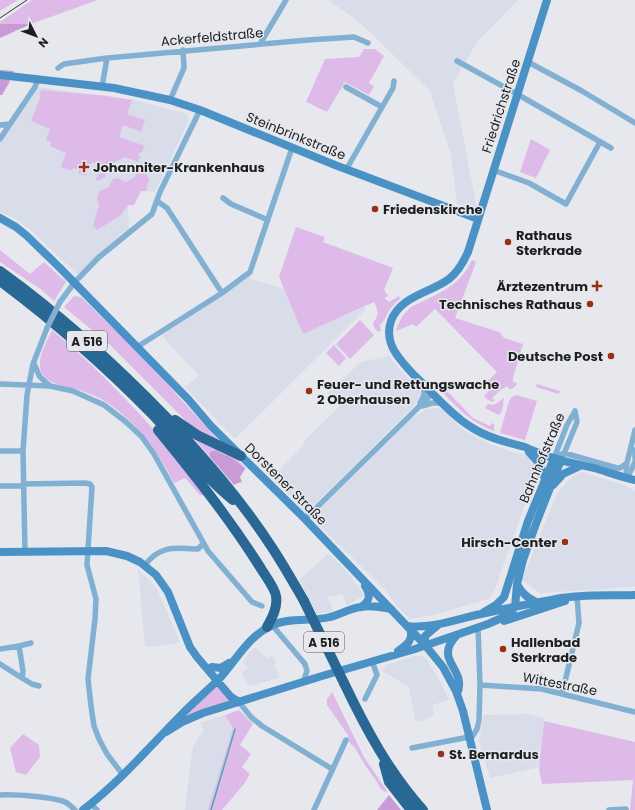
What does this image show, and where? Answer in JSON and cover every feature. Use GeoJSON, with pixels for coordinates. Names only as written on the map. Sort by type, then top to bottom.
{"type":"FeatureCollection","features":[{"type":"Feature","properties":{"kind":"highway","name":"A 516"},"geometry":{"type":"LineString","coordinates":[[0,271],[39,300],[100,352],[148,399],[206,461],[246,510],[271,546],[304,601],[359,714],[380,752],[402,785],[423,810]]}},
{"type":"Feature","properties":{"kind":"highway","name":"A 516"},"geometry":{"type":"LineString","coordinates":[[0,281],[63,331],[120,383],[176,440],[219,489],[246,510]]}},
{"type":"Feature","properties":{"kind":"highway"},"geometry":{"type":"LineString","coordinates":[[120,383],[190,468],[221,509],[276,594],[274,612],[270,626]]}},
{"type":"Feature","properties":{"kind":"highway"},"geometry":{"type":"LineString","coordinates":[[148,399],[184,427],[197,435],[241,456]]}},
{"type":"Feature","properties":{"kind":"highway"},"geometry":{"type":"LineString","coordinates":[[380,752],[389,782],[411,810]]}},
{"type":"Feature","properties":{"kind":"main road","name":"Friedrichstraße"},"geometry":{"type":"LineString","coordinates":[[547,0],[468,252],[457,271],[445,281],[405,303],[396,312],[391,322],[389,336],[394,351],[401,360],[464,423],[486,436],[560,457],[580,466],[594,468],[631,479]]}},
{"type":"Feature","properties":{"kind":"main road","name":"Steinbrinkstraße"},"geometry":{"type":"LineString","coordinates":[[0,75],[38,78],[102,87],[147,94],[170,100],[200,110],[346,170],[478,219]]}},
{"type":"Feature","properties":{"kind":"main road","name":"Dorstener Straße"},"geometry":{"type":"LineString","coordinates":[[0,218],[16,227],[27,236],[138,347],[241,456],[354,570],[425,645],[443,667],[457,694],[470,739],[487,810]]}},
{"type":"Feature","properties":{"kind":"main road"},"geometry":{"type":"LineString","coordinates":[[526,448],[539,463],[545,480]]}},
{"type":"Feature","properties":{"kind":"main road","name":"Bahnhofstraße"},"geometry":{"type":"LineString","coordinates":[[504,597],[528,522],[545,480],[560,457]]}},
{"type":"Feature","properties":{"kind":"main road","name":"Bahnhofstraße"},"geometry":{"type":"LineString","coordinates":[[513,609],[517,584],[526,554],[560,457]]}},
{"type":"Feature","properties":{"kind":"main road"},"geometry":{"type":"LineString","coordinates":[[550,489],[563,474],[580,466]]}},
{"type":"Feature","properties":{"kind":"main road"},"geometry":{"type":"LineString","coordinates":[[0,552],[106,551],[118,553],[144,565],[158,578],[168,592],[190,647],[197,658],[219,679],[239,702]]}},
{"type":"Feature","properties":{"kind":"main road"},"geometry":{"type":"LineString","coordinates":[[354,570],[370,594],[368,602],[361,607]]}},
{"type":"Feature","properties":{"kind":"main road"},"geometry":{"type":"LineString","coordinates":[[517,584],[526,596],[538,603]]}},
{"type":"Feature","properties":{"kind":"main road"},"geometry":{"type":"LineString","coordinates":[[393,655],[410,641],[412,636],[408,627],[439,625],[482,614],[577,596],[635,595]]}},
{"type":"Feature","properties":{"kind":"main road"},"geometry":{"type":"LineString","coordinates":[[488,624],[503,622],[561,603],[577,596]]}},
{"type":"Feature","properties":{"kind":"main road"},"geometry":{"type":"LineString","coordinates":[[482,614],[496,605],[504,597],[513,609],[523,615]]}},
{"type":"Feature","properties":{"kind":"main road"},"geometry":{"type":"LineString","coordinates":[[83,810],[94,807],[123,775],[219,679],[251,641],[270,626],[286,621],[328,618],[361,607],[374,606],[391,609]]}},
{"type":"Feature","properties":{"kind":"main road"},"geometry":{"type":"LineString","coordinates":[[166,732],[192,718],[239,702],[414,649],[488,624],[506,616],[513,609]]}},
{"type":"Feature","properties":{"kind":"main road"},"geometry":{"type":"LineString","coordinates":[[425,645],[425,636],[439,625]]}},
{"type":"Feature","properties":{"kind":"main road"},"geometry":{"type":"LineString","coordinates":[[457,694],[460,688],[460,683],[447,652],[450,643],[458,634]]}},
{"type":"Feature","properties":{"kind":"main road"},"geometry":{"type":"LineString","coordinates":[[188,639],[212,667],[219,679]]}},
{"type":"Feature","properties":{"kind":"main road"},"geometry":{"type":"LineString","coordinates":[[212,667],[224,668],[233,661]]}},
{"type":"Feature","properties":{"kind":"street"},"geometry":{"type":"LineString","coordinates":[[260,44],[286,0]]}},
{"type":"Feature","properties":{"kind":"street","name":"Ackerfeldstraße"},"geometry":{"type":"LineString","coordinates":[[58,68],[64,64],[183,50],[354,37],[368,43]]}},
{"type":"Feature","properties":{"kind":"street"},"geometry":{"type":"LineString","coordinates":[[170,100],[184,68],[183,50]]}},
{"type":"Feature","properties":{"kind":"street"},"geometry":{"type":"LineString","coordinates":[[102,87],[107,58]]}},
{"type":"Feature","properties":{"kind":"street"},"geometry":{"type":"LineString","coordinates":[[457,61],[611,148]]}},
{"type":"Feature","properties":{"kind":"street"},"geometry":{"type":"LineString","coordinates":[[528,62],[576,87],[635,123]]}},
{"type":"Feature","properties":{"kind":"street"},"geometry":{"type":"LineString","coordinates":[[0,139],[35,87],[38,78]]}},
{"type":"Feature","properties":{"kind":"street"},"geometry":{"type":"LineString","coordinates":[[346,170],[393,88],[394,81]]}},
{"type":"Feature","properties":{"kind":"street"},"geometry":{"type":"LineString","coordinates":[[346,87],[382,107]]}},
{"type":"Feature","properties":{"kind":"street"},"geometry":{"type":"LineString","coordinates":[[25,552],[23,451],[29,385],[34,364],[46,328],[60,302],[74,283],[103,253],[152,214],[160,192],[200,110]]}},
{"type":"Feature","properties":{"kind":"street"},"geometry":{"type":"LineString","coordinates":[[0,125],[10,124]]}},
{"type":"Feature","properties":{"kind":"street"},"geometry":{"type":"LineString","coordinates":[[493,170],[529,183],[566,204],[600,142]]}},
{"type":"Feature","properties":{"kind":"street"},"geometry":{"type":"LineString","coordinates":[[138,347],[222,293],[251,269],[292,148]]}},
{"type":"Feature","properties":{"kind":"street"},"geometry":{"type":"LineString","coordinates":[[223,198],[231,204],[268,220]]}},
{"type":"Feature","properties":{"kind":"street"},"geometry":{"type":"LineString","coordinates":[[157,201],[167,208],[222,293]]}},
{"type":"Feature","properties":{"kind":"street"},"geometry":{"type":"LineString","coordinates":[[34,364],[40,377],[50,386]]}},
{"type":"Feature","properties":{"kind":"street"},"geometry":{"type":"LineString","coordinates":[[0,384],[50,386],[73,392],[104,405],[126,422],[142,437],[154,454],[208,551],[252,602],[262,606]]}},
{"type":"Feature","properties":{"kind":"street"},"geometry":{"type":"LineString","coordinates":[[418,407],[424,395],[424,384]]}},
{"type":"Feature","properties":{"kind":"street"},"geometry":{"type":"LineString","coordinates":[[304,519],[433,393]]}},
{"type":"Feature","properties":{"kind":"street"},"geometry":{"type":"LineString","coordinates":[[418,407],[432,403],[443,403]]}},
{"type":"Feature","properties":{"kind":"street","name":"Bahnhofstraße"},"geometry":{"type":"LineString","coordinates":[[576,411],[577,422],[560,457],[567,425],[576,411]]}},
{"type":"Feature","properties":{"kind":"street"},"geometry":{"type":"LineString","coordinates":[[631,479],[625,464],[634,439],[635,430]]}},
{"type":"Feature","properties":{"kind":"street"},"geometry":{"type":"LineString","coordinates":[[635,450],[635,459]]}},
{"type":"Feature","properties":{"kind":"street"},"geometry":{"type":"LineString","coordinates":[[0,451],[23,451]]}},
{"type":"Feature","properties":{"kind":"street"},"geometry":{"type":"LineString","coordinates":[[560,457],[617,468],[625,464]]}},
{"type":"Feature","properties":{"kind":"street"},"geometry":{"type":"LineString","coordinates":[[631,479],[635,462]]}},
{"type":"Feature","properties":{"kind":"street"},"geometry":{"type":"LineString","coordinates":[[0,486],[85,483],[91,485],[93,492],[87,551],[88,570],[96,599],[96,609],[88,679],[90,706],[94,726],[99,739],[107,754],[123,775]]}},
{"type":"Feature","properties":{"kind":"street"},"geometry":{"type":"LineString","coordinates":[[144,565],[159,552],[176,548],[198,549],[204,544]]}},
{"type":"Feature","properties":{"kind":"street"},"geometry":{"type":"LineString","coordinates":[[562,694],[579,623],[577,596]]}},
{"type":"Feature","properties":{"kind":"street"},"geometry":{"type":"LineString","coordinates":[[270,626],[305,664],[307,671],[303,682]]}},
{"type":"Feature","properties":{"kind":"street"},"geometry":{"type":"LineString","coordinates":[[412,748],[470,739],[478,725],[480,685],[478,627]]}},
{"type":"Feature","properties":{"kind":"street"},"geometry":{"type":"LineString","coordinates":[[0,649],[31,643]]}},
{"type":"Feature","properties":{"kind":"street"},"geometry":{"type":"LineString","coordinates":[[19,646],[24,671],[22,678]]}},
{"type":"Feature","properties":{"kind":"street"},"geometry":{"type":"LineString","coordinates":[[366,699],[377,675],[372,661]]}},
{"type":"Feature","properties":{"kind":"street"},"geometry":{"type":"LineString","coordinates":[[0,664],[32,684],[38,686]]}},
{"type":"Feature","properties":{"kind":"street","name":"Wittestraße"},"geometry":{"type":"LineString","coordinates":[[480,685],[534,688],[635,712]]}},
{"type":"Feature","properties":{"kind":"street"},"geometry":{"type":"LineString","coordinates":[[239,702],[251,717],[262,726],[332,769]]}},
{"type":"Feature","properties":{"kind":"street"},"geometry":{"type":"LineString","coordinates":[[314,810],[346,740]]}},
{"type":"Feature","properties":{"kind":"street"},"geometry":{"type":"LineString","coordinates":[[0,794],[34,796],[62,801],[67,803],[75,810]]}},
{"type":"Feature","properties":{"kind":"street"},"geometry":{"type":"LineString","coordinates":[[609,810],[626,809]]}},
{"type":"Feature","properties":{"kind":"shaded area"},"geometry":{"type":"Polygon","coordinates":[[[0,0],[18,0],[0,11],[0,0]]]}},
{"type":"Feature","properties":{"kind":"shaded area"},"geometry":{"type":"Polygon","coordinates":[[[32,0],[98,0],[31,24],[0,24],[0,22],[32,0]]]}},
{"type":"Feature","properties":{"kind":"shaded area"},"geometry":{"type":"Polygon","coordinates":[[[328,0],[518,0],[477,42],[453,83],[477,210],[457,204],[451,155],[430,91],[369,31],[354,18],[328,0]]]}},
{"type":"Feature","properties":{"kind":"shaded area"},"geometry":{"type":"Polygon","coordinates":[[[0,24],[31,24],[0,38],[0,24]]]}},
{"type":"Feature","properties":{"kind":"shaded area"},"geometry":{"type":"Polygon","coordinates":[[[364,49],[375,49],[384,56],[369,83],[374,86],[369,95],[345,82],[327,112],[306,102],[325,59],[359,57],[364,49]]]}},
{"type":"Feature","properties":{"kind":"shaded area"},"geometry":{"type":"Polygon","coordinates":[[[0,70],[14,71],[2,95],[0,95],[0,70]]]}},
{"type":"Feature","properties":{"kind":"shaded area","name":"Johanniter-Krankenhaus"},"geometry":{"type":"Polygon","coordinates":[[[38,87],[135,100],[187,114],[189,120],[155,192],[141,191],[134,205],[128,205],[129,230],[100,253],[78,275],[32,231],[14,218],[0,212],[0,142],[38,87]]]}},
{"type":"Feature","properties":{"kind":"shaded area"},"geometry":{"type":"Polygon","coordinates":[[[41,90],[107,96],[132,100],[127,114],[145,120],[141,132],[123,125],[119,137],[145,146],[138,155],[140,156],[138,162],[125,157],[115,162],[112,168],[107,170],[105,177],[97,181],[98,173],[101,174],[104,167],[92,162],[88,168],[86,176],[78,173],[79,170],[73,168],[72,171],[61,167],[66,153],[50,146],[51,142],[46,140],[50,129],[31,121],[41,96],[39,93],[41,90]]]}},
{"type":"Feature","properties":{"kind":"shaded area"},"geometry":{"type":"Polygon","coordinates":[[[531,139],[550,150],[536,178],[520,172],[531,139]]]}},
{"type":"Feature","properties":{"kind":"shaded area"},"geometry":{"type":"Polygon","coordinates":[[[137,171],[146,174],[149,179],[146,191],[141,191],[134,205],[128,205],[121,215],[97,230],[93,225],[99,206],[97,198],[100,191],[109,187],[112,180],[117,178],[126,182],[135,177],[137,171]]]}},
{"type":"Feature","properties":{"kind":"shaded area"},"geometry":{"type":"Polygon","coordinates":[[[296,227],[325,237],[323,242],[393,268],[384,290],[388,296],[384,298],[389,302],[399,296],[400,299],[391,307],[380,325],[381,330],[379,332],[375,329],[373,323],[378,313],[374,302],[303,334],[279,277],[296,227]]]}},
{"type":"Feature","properties":{"kind":"shaded area"},"geometry":{"type":"Polygon","coordinates":[[[0,250],[30,274],[44,262],[66,282],[54,301],[42,290],[0,262],[0,250]]]}},
{"type":"Feature","properties":{"kind":"shaded area"},"geometry":{"type":"Polygon","coordinates":[[[472,260],[476,262],[455,318],[499,332],[504,338],[523,344],[513,377],[513,382],[517,383],[512,389],[509,389],[508,386],[502,389],[492,398],[495,401],[489,400],[484,396],[491,389],[485,384],[497,372],[435,309],[416,327],[413,324],[396,331],[398,324],[411,307],[438,294],[454,284],[467,270],[472,260]]]}},
{"type":"Feature","properties":{"kind":"shaded area"},"geometry":{"type":"Polygon","coordinates":[[[248,272],[251,279],[284,289],[303,334],[364,307],[365,310],[235,439],[185,387],[199,375],[161,334],[248,272]]]}},
{"type":"Feature","properties":{"kind":"shaded area"},"geometry":{"type":"Polygon","coordinates":[[[74,296],[81,297],[136,350],[220,442],[199,432],[187,422],[109,344],[64,307],[74,296]]]}},
{"type":"Feature","properties":{"kind":"shaded area"},"geometry":{"type":"Polygon","coordinates":[[[360,320],[374,335],[350,359],[336,344],[360,320]]]}},
{"type":"Feature","properties":{"kind":"shaded area"},"geometry":{"type":"Polygon","coordinates":[[[52,330],[118,391],[155,431],[206,496],[200,495],[185,478],[174,483],[147,439],[120,412],[103,400],[77,389],[54,383],[45,377],[40,368],[40,362],[42,351],[52,330]]]}},
{"type":"Feature","properties":{"kind":"shaded area"},"geometry":{"type":"Polygon","coordinates":[[[334,345],[346,358],[339,366],[326,353],[334,345]]]}},
{"type":"Feature","properties":{"kind":"shaded area"},"geometry":{"type":"Polygon","coordinates":[[[389,356],[399,369],[421,391],[419,398],[413,407],[306,513],[272,477],[305,444],[304,441],[340,406],[327,393],[361,362],[389,356]]]}},
{"type":"Feature","properties":{"kind":"shaded area"},"geometry":{"type":"Polygon","coordinates":[[[537,384],[560,391],[559,394],[536,387],[537,384]]]}},
{"type":"Feature","properties":{"kind":"shaded area"},"geometry":{"type":"Polygon","coordinates":[[[444,388],[473,418],[490,426],[492,423],[494,424],[494,431],[471,419],[465,414],[440,390],[444,388]]]}},
{"type":"Feature","properties":{"kind":"shaded area"},"geometry":{"type":"Polygon","coordinates":[[[516,395],[537,401],[525,440],[500,433],[509,401],[516,395]]]}},
{"type":"Feature","properties":{"kind":"shaded area"},"geometry":{"type":"Polygon","coordinates":[[[504,398],[502,411],[499,415],[485,408],[488,404],[494,405],[504,398]]]}},
{"type":"Feature","properties":{"kind":"shaded area"},"geometry":{"type":"Polygon","coordinates":[[[440,408],[465,431],[487,443],[512,452],[527,455],[536,464],[540,476],[524,507],[494,592],[488,599],[433,615],[410,619],[397,606],[386,591],[316,522],[316,513],[410,420],[426,409],[440,408]]]}},
{"type":"Feature","properties":{"kind":"shaded area"},"geometry":{"type":"Polygon","coordinates":[[[189,433],[234,457],[246,468],[245,469],[239,463],[216,450],[210,452],[210,457],[189,433]]]}},
{"type":"Feature","properties":{"kind":"shaded area"},"geometry":{"type":"Polygon","coordinates":[[[216,450],[239,463],[245,469],[240,477],[242,482],[234,485],[210,457],[210,452],[216,450]]]}},
{"type":"Feature","properties":{"kind":"shaded area"},"geometry":{"type":"Polygon","coordinates":[[[582,472],[624,485],[635,491],[635,586],[540,593],[522,580],[557,493],[573,476],[582,472]]]}},
{"type":"Feature","properties":{"kind":"shaded area"},"geometry":{"type":"Polygon","coordinates":[[[329,553],[347,572],[365,595],[347,605],[342,594],[331,597],[330,595],[327,596],[333,611],[317,614],[299,580],[329,553]]]}},
{"type":"Feature","properties":{"kind":"shaded area"},"geometry":{"type":"Polygon","coordinates":[[[138,569],[156,587],[180,642],[145,647],[138,569]]]}},
{"type":"Feature","properties":{"kind":"shaded area"},"geometry":{"type":"Polygon","coordinates":[[[255,647],[267,658],[271,655],[277,662],[273,666],[276,668],[279,678],[250,686],[241,674],[248,667],[242,662],[255,647]]]}},
{"type":"Feature","properties":{"kind":"shaded area"},"geometry":{"type":"Polygon","coordinates":[[[414,656],[422,656],[427,660],[440,681],[449,700],[432,705],[434,712],[432,717],[419,722],[415,720],[409,687],[382,671],[386,665],[414,656]]]}},
{"type":"Feature","properties":{"kind":"shaded area"},"geometry":{"type":"Polygon","coordinates":[[[216,685],[229,699],[227,702],[181,719],[216,685]]]}},
{"type":"Feature","properties":{"kind":"shaded area"},"geometry":{"type":"Polygon","coordinates":[[[332,692],[364,757],[387,791],[385,792],[380,788],[355,748],[349,742],[348,735],[327,705],[327,699],[332,692]]]}},
{"type":"Feature","properties":{"kind":"shaded area"},"geometry":{"type":"Polygon","coordinates":[[[239,710],[253,724],[240,745],[251,754],[242,767],[250,774],[244,784],[222,810],[208,810],[233,728],[225,715],[239,710]]]}},
{"type":"Feature","properties":{"kind":"shaded area"},"geometry":{"type":"Polygon","coordinates":[[[527,714],[544,718],[539,767],[490,778],[479,741],[483,715],[527,714]]]}},
{"type":"Feature","properties":{"kind":"shaded area"},"geometry":{"type":"Polygon","coordinates":[[[225,715],[233,728],[208,810],[185,810],[192,752],[194,745],[204,730],[200,723],[225,715]]]}},
{"type":"Feature","properties":{"kind":"shaded area"},"geometry":{"type":"Polygon","coordinates":[[[544,721],[635,742],[635,810],[630,810],[633,780],[542,784],[539,769],[544,721]]]}},
{"type":"Feature","properties":{"kind":"shaded area"},"geometry":{"type":"Polygon","coordinates":[[[23,734],[39,745],[40,757],[26,775],[16,772],[10,748],[23,734]]]}},
{"type":"Feature","properties":{"kind":"shaded area"},"geometry":{"type":"Polygon","coordinates":[[[389,795],[401,810],[377,810],[389,795]]]}},
{"type":"Feature","properties":{"kind":"waterway"},"geometry":{"type":"LineString","coordinates":[[211,810],[235,729]]}},
{"type":"Feature","properties":{"kind":"tram line"},"geometry":{"type":"LineString","coordinates":[[0,18],[27,0]]}},
{"type":"Feature","properties":{"kind":"place","name":"Johanniter-Krankenhaus"},"geometry":{"type":"Point","coordinates":[84,167]}},
{"type":"Feature","properties":{"kind":"place","name":"Friedenskirche"},"geometry":{"type":"Point","coordinates":[375,209]}},
{"type":"Feature","properties":{"kind":"place","name":"Rathaus Sterkrade"},"geometry":{"type":"Point","coordinates":[508,242]}},
{"type":"Feature","properties":{"kind":"place","name":"Ärztezentrum"},"geometry":{"type":"Point","coordinates":[597,286]}},
{"type":"Feature","properties":{"kind":"place","name":"Technisches Rathaus"},"geometry":{"type":"Point","coordinates":[590,304]}},
{"type":"Feature","properties":{"kind":"place","name":"Deutsche Post"},"geometry":{"type":"Point","coordinates":[611,356]}},
{"type":"Feature","properties":{"kind":"place","name":"Feuer- und Rettungswache 2 Oberhausen"},"geometry":{"type":"Point","coordinates":[309,391]}},
{"type":"Feature","properties":{"kind":"place","name":"Hirsch-Center"},"geometry":{"type":"Point","coordinates":[565,542]}},
{"type":"Feature","properties":{"kind":"place","name":"Hallenbad Sterkrade"},"geometry":{"type":"Point","coordinates":[503,649]}},
{"type":"Feature","properties":{"kind":"place","name":"St. Bernardus"},"geometry":{"type":"Point","coordinates":[441,754]}}]}
